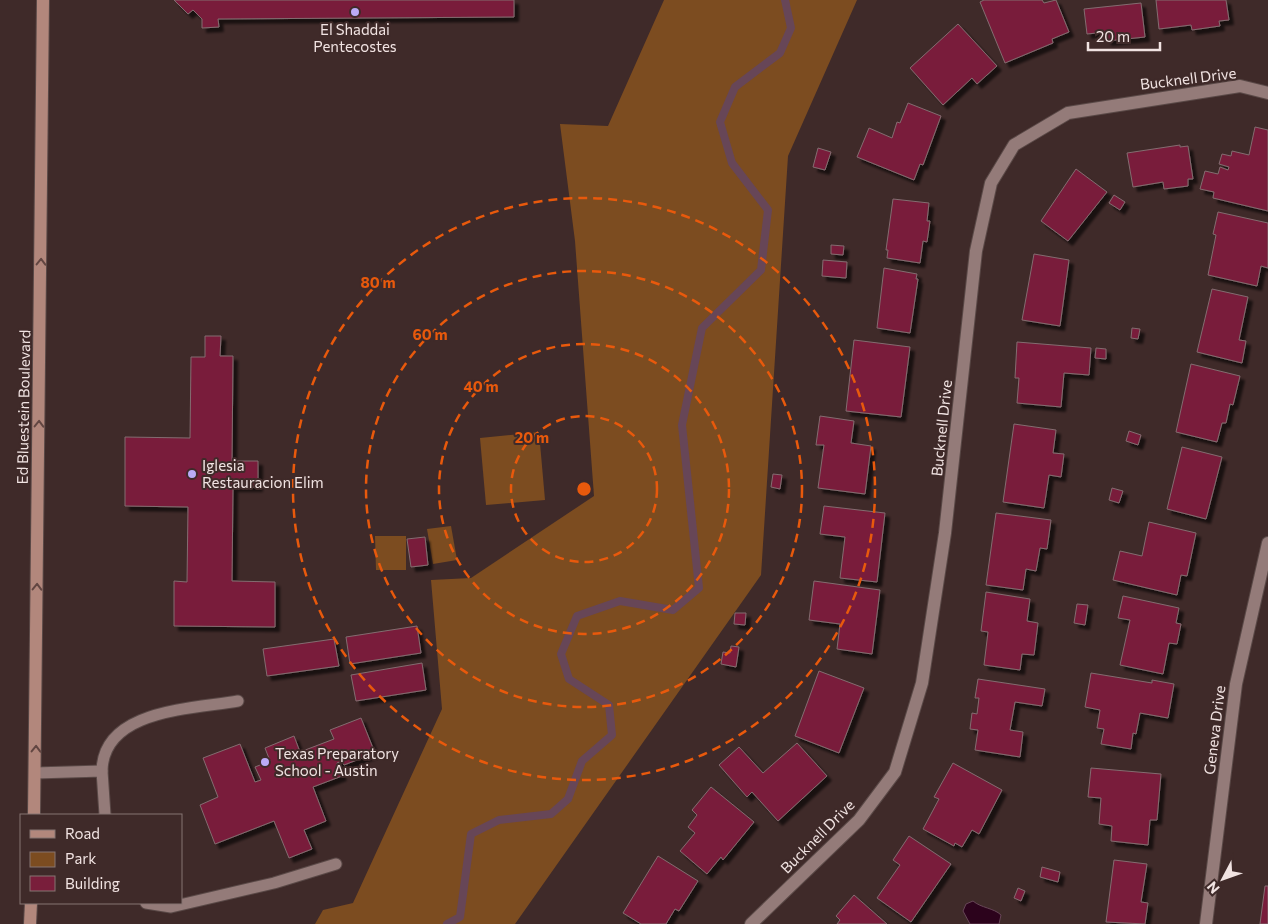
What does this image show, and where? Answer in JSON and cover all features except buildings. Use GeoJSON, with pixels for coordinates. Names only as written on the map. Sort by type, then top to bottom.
{"type":"FeatureCollection","features":[{"type":"Feature","properties":{"kind":"main road","name":"Ed Bluestein Boulevard"},"geometry":{"type":"LineString","coordinates":[[34,814],[43,0]]}},
{"type":"Feature","properties":{"kind":"main road"},"geometry":{"type":"LineString","coordinates":[[30,924],[31,904]]}},
{"type":"Feature","properties":{"kind":"street","name":"Bucknell Drive"},"geometry":{"type":"LineString","coordinates":[[751,924],[860,820],[894,772],[922,683],[941,561],[976,251],[991,183],[1014,145],[1068,113],[1240,86],[1268,93]]}},
{"type":"Feature","properties":{"kind":"street","name":"Geneva Drive"},"geometry":{"type":"LineString","coordinates":[[1206,924],[1236,684],[1268,543]]}},
{"type":"Feature","properties":{"kind":"lane"},"geometry":{"type":"LineString","coordinates":[[105,814],[102,756],[119,733],[137,720],[152,715],[238,701]]}},
{"type":"Feature","properties":{"kind":"lane"},"geometry":{"type":"LineString","coordinates":[[35,773],[102,771]]}},
{"type":"Feature","properties":{"kind":"lane"},"geometry":{"type":"LineString","coordinates":[[152,904],[170,907],[274,883],[336,864]]}},
{"type":"Feature","properties":{"kind":"green space"},"geometry":{"type":"Polygon","coordinates":[[[664,0],[857,0],[788,156],[761,575],[515,924],[315,924],[323,910],[353,903],[442,709],[431,580],[471,578],[594,496],[575,241],[560,124],[608,126],[664,0]]]}},
{"type":"Feature","properties":{"kind":"green space"},"geometry":{"type":"Polygon","coordinates":[[[539,432],[545,500],[486,505],[480,438],[539,432]]]}},
{"type":"Feature","properties":{"kind":"green space"},"geometry":{"type":"Polygon","coordinates":[[[451,526],[457,560],[433,564],[427,529],[451,526]]]}},
{"type":"Feature","properties":{"kind":"green space"},"geometry":{"type":"Polygon","coordinates":[[[375,536],[406,536],[406,570],[376,570],[375,536]]]}},
{"type":"Feature","properties":{"kind":"shaded area"},"geometry":{"type":"Polygon","coordinates":[[[973,901],[1001,915],[999,924],[970,924],[963,911],[966,904],[973,901]]]}},
{"type":"Feature","properties":{"kind":"waterway"},"geometry":{"type":"LineString","coordinates":[[447,924],[460,917],[471,834],[499,820],[551,814],[568,799],[582,761],[612,735],[609,705],[569,679],[561,654],[577,616],[620,601],[673,610],[699,588],[682,425],[702,328],[761,270],[768,210],[732,163],[720,122],[735,87],[780,53],[791,28],[785,0]]}},
{"type":"Feature","properties":{"kind":"place","name":"El Shaddai Pentecostes"},"geometry":{"type":"Point","coordinates":[355,12]}},
{"type":"Feature","properties":{"kind":"place","name":"Iglesia Restauracion Elim"},"geometry":{"type":"Point","coordinates":[192,474]}},
{"type":"Feature","properties":{"kind":"place","name":"Texas Preparatory School - Austin"},"geometry":{"type":"Point","coordinates":[265,762]}}]}
